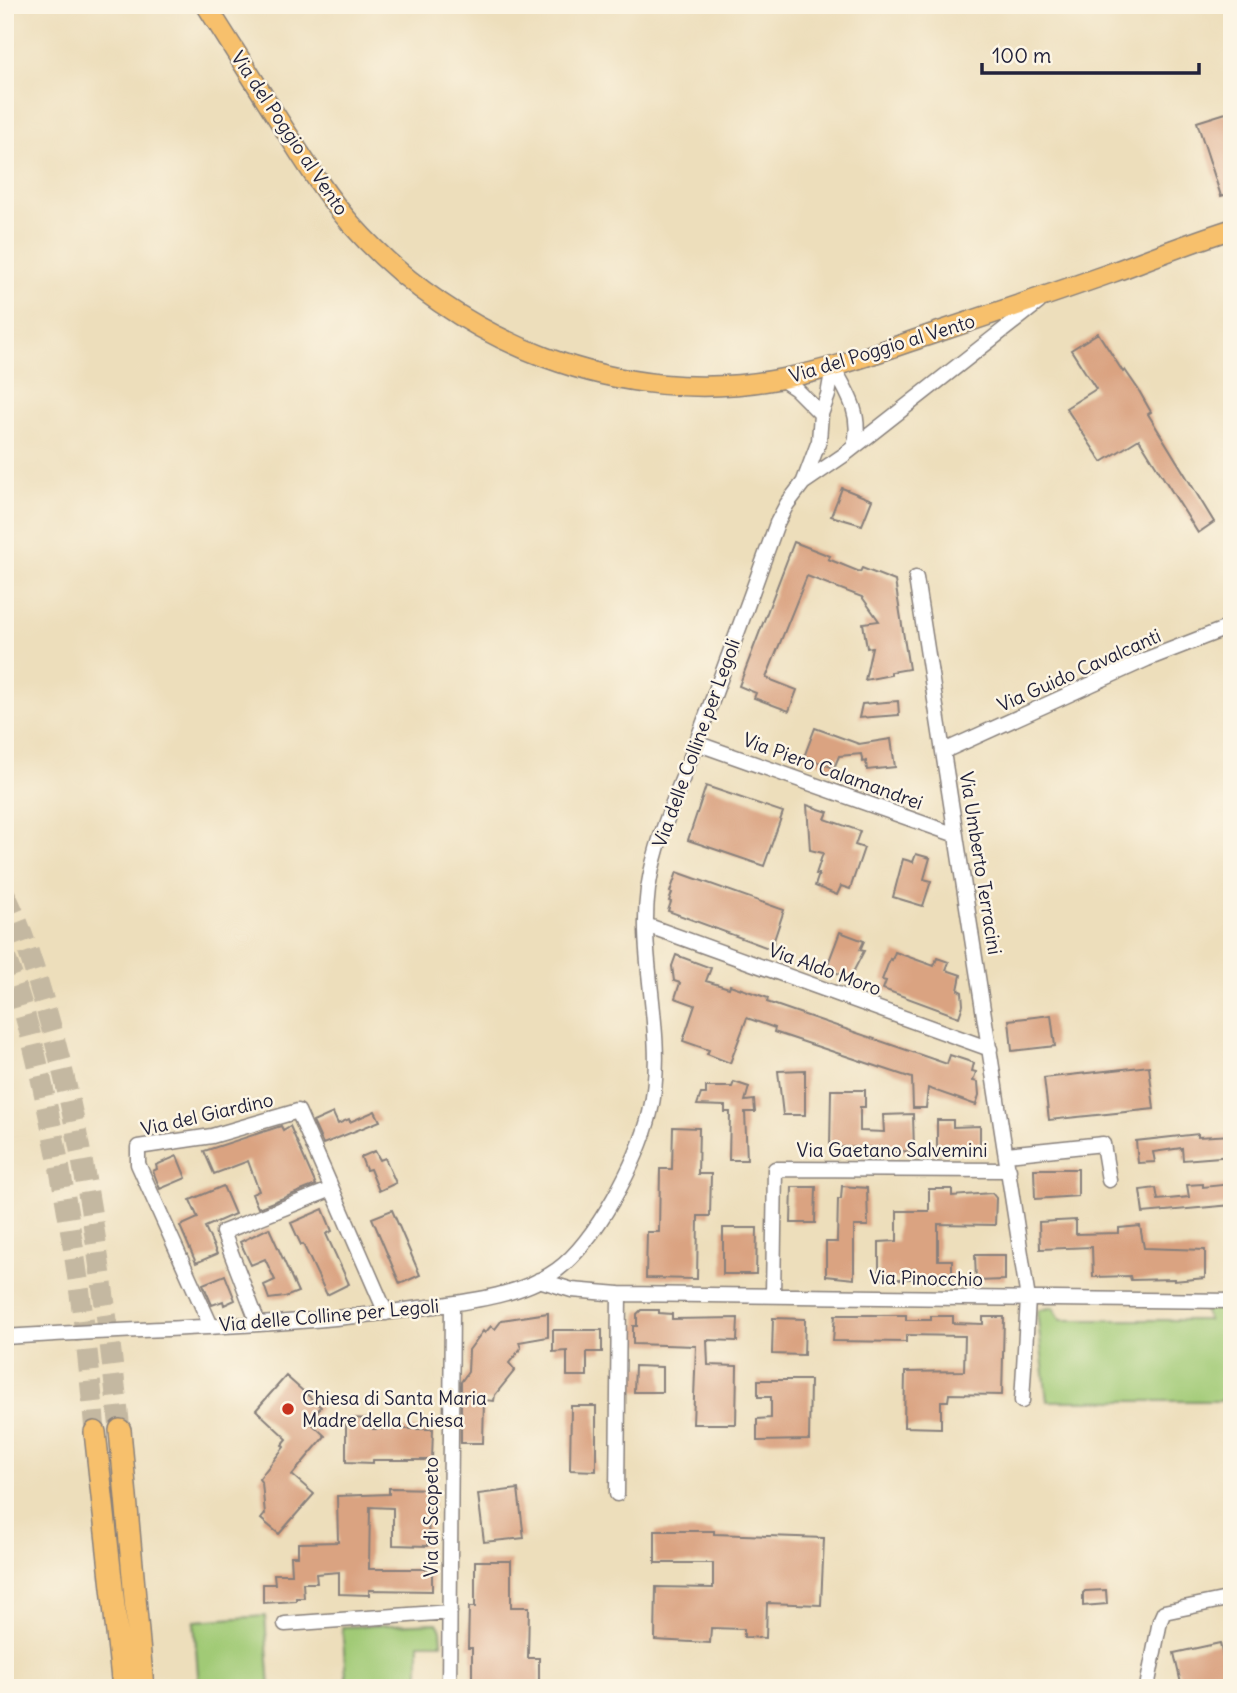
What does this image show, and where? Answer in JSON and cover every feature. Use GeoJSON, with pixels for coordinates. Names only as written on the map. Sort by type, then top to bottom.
{"type":"FeatureCollection","features":[{"type":"Feature","properties":{"kind":"highway"},"geometry":{"type":"LineString","coordinates":[[120,1430],[143,1688]]}},
{"type":"Feature","properties":{"kind":"highway"},"geometry":{"type":"LineString","coordinates":[[95,1432],[123,1688]]}},
{"type":"Feature","properties":{"kind":"main road","name":"Via del Poggio al Vento"},"geometry":{"type":"LineString","coordinates":[[206,5],[304,160],[337,207],[383,256],[451,311],[493,335],[577,368],[621,378],[688,386],[740,385],[781,379],[833,367],[1048,295]]}},
{"type":"Feature","properties":{"kind":"main road"},"geometry":{"type":"LineString","coordinates":[[1048,295],[1232,229]]}},
{"type":"Feature","properties":{"kind":"street"},"geometry":{"type":"LineString","coordinates":[[803,482],[854,447],[1048,295]]}},
{"type":"Feature","properties":{"kind":"street"},"geometry":{"type":"LineString","coordinates":[[833,367],[849,394],[855,412],[857,432],[854,447]]}},
{"type":"Feature","properties":{"kind":"street"},"geometry":{"type":"LineString","coordinates":[[803,482],[820,441],[821,414],[833,367]]}},
{"type":"Feature","properties":{"kind":"street"},"geometry":{"type":"LineString","coordinates":[[781,379],[796,389],[821,414]]}},
{"type":"Feature","properties":{"kind":"street","name":"Via delle Colline per Legoli"},"geometry":{"type":"LineString","coordinates":[[5,1337],[258,1324],[386,1313],[452,1304],[513,1290],[539,1280],[557,1270],[570,1257],[601,1219],[634,1156],[650,1113],[657,1049],[646,925],[648,889],[657,843],[777,523],[803,482]]}},
{"type":"Feature","properties":{"kind":"street","name":"Via Umberto Terracini"},"geometry":{"type":"LineString","coordinates":[[916,578],[1028,1299],[1022,1401]]}},
{"type":"Feature","properties":{"kind":"street","name":"Via Guido Cavalcanti"},"geometry":{"type":"LineString","coordinates":[[944,751],[1147,659],[1232,626]]}},
{"type":"Feature","properties":{"kind":"street","name":"Via Piero Calamandrei"},"geometry":{"type":"LineString","coordinates":[[696,743],[956,835]]}},
{"type":"Feature","properties":{"kind":"street","name":"Via Aldo Moro"},"geometry":{"type":"LineString","coordinates":[[646,925],[990,1049]]}},
{"type":"Feature","properties":{"kind":"street","name":"Via del Giardino"},"geometry":{"type":"LineString","coordinates":[[211,1326],[138,1164],[138,1147],[212,1136],[298,1111],[386,1313]]}},
{"type":"Feature","properties":{"kind":"street"},"geometry":{"type":"LineString","coordinates":[[1007,1154],[1103,1144],[1109,1180]]}},
{"type":"Feature","properties":{"kind":"street","name":"Via Gaetano Salvemini"},"geometry":{"type":"LineString","coordinates":[[774,1295],[775,1169],[1009,1170]]}},
{"type":"Feature","properties":{"kind":"street"},"geometry":{"type":"LineString","coordinates":[[258,1324],[223,1232],[332,1189]]}},
{"type":"Feature","properties":{"kind":"street","name":"Via Pinocchio"},"geometry":{"type":"LineString","coordinates":[[539,1280],[572,1290],[619,1294],[1232,1301]]}},
{"type":"Feature","properties":{"kind":"street"},"geometry":{"type":"LineString","coordinates":[[617,1494],[619,1294]]}},
{"type":"Feature","properties":{"kind":"street","name":"Via di Scopeto"},"geometry":{"type":"LineString","coordinates":[[449,1688],[452,1304]]}},
{"type":"Feature","properties":{"kind":"street"},"geometry":{"type":"LineString","coordinates":[[1148,1682],[1164,1612],[1232,1598]]}},
{"type":"Feature","properties":{"kind":"street"},"geometry":{"type":"LineString","coordinates":[[285,1624],[450,1612]]}},
{"type":"Feature","properties":{"kind":"green space"},"geometry":{"type":"Polygon","coordinates":[[[1053,1307],[1061,1320],[1208,1320],[1203,1308],[1225,1308],[1222,1401],[1047,1401],[1037,1311],[1053,1307]]]}},
{"type":"Feature","properties":{"kind":"green space"},"geometry":{"type":"Polygon","coordinates":[[[265,1616],[270,1688],[199,1688],[194,1621],[265,1616]]]}},
{"type":"Feature","properties":{"kind":"green space"},"geometry":{"type":"Polygon","coordinates":[[[437,1623],[441,1630],[442,1643],[419,1643],[419,1688],[347,1688],[342,1627],[437,1623]]]}},
{"type":"Feature","properties":{"kind":"building"},"geometry":{"type":"Polygon","coordinates":[[[1229,112],[1232,121],[1232,193],[1221,196],[1197,122],[1229,112]]]}},
{"type":"Feature","properties":{"kind":"building"},"geometry":{"type":"Polygon","coordinates":[[[1098,333],[1123,372],[1125,370],[1138,389],[1151,412],[1148,414],[1214,522],[1198,533],[1139,439],[1102,462],[1066,408],[1096,389],[1071,350],[1098,333]]]}},
{"type":"Feature","properties":{"kind":"building"},"geometry":{"type":"Polygon","coordinates":[[[842,488],[872,500],[862,525],[831,516],[842,488]]]}},
{"type":"Feature","properties":{"kind":"building"},"geometry":{"type":"Polygon","coordinates":[[[794,542],[830,556],[828,559],[860,572],[862,568],[895,581],[909,669],[865,680],[872,647],[867,648],[863,623],[879,621],[862,597],[807,576],[766,678],[797,690],[789,711],[754,698],[756,693],[739,686],[794,542]]]}},
{"type":"Feature","properties":{"kind":"building"},"geometry":{"type":"Polygon","coordinates":[[[898,701],[899,715],[859,718],[862,704],[898,701]]]}},
{"type":"Feature","properties":{"kind":"building"},"geometry":{"type":"Polygon","coordinates":[[[815,728],[859,744],[891,739],[895,767],[867,770],[866,761],[863,762],[861,754],[839,756],[834,768],[804,757],[815,728]]]}},
{"type":"Feature","properties":{"kind":"building"},"geometry":{"type":"Polygon","coordinates":[[[706,786],[783,812],[764,866],[688,840],[706,786]]]}},
{"type":"Feature","properties":{"kind":"building"},"geometry":{"type":"Polygon","coordinates":[[[807,805],[828,812],[825,819],[860,831],[855,845],[864,848],[850,889],[841,886],[837,895],[815,886],[823,853],[810,850],[807,805]]]}},
{"type":"Feature","properties":{"kind":"building"},"geometry":{"type":"Polygon","coordinates":[[[916,854],[930,858],[924,879],[931,881],[923,906],[893,897],[903,859],[913,862],[916,854]]]}},
{"type":"Feature","properties":{"kind":"building"},"geometry":{"type":"Polygon","coordinates":[[[677,872],[784,910],[771,949],[668,911],[670,892],[677,872]]]}},
{"type":"Feature","properties":{"kind":"building"},"geometry":{"type":"Polygon","coordinates":[[[840,932],[864,941],[860,950],[864,951],[850,978],[826,969],[840,932]]]}},
{"type":"Feature","properties":{"kind":"building"},"geometry":{"type":"Polygon","coordinates":[[[895,952],[934,966],[937,958],[949,962],[946,970],[961,975],[958,990],[962,992],[963,1005],[959,1017],[883,989],[886,981],[882,980],[895,952]]]}},
{"type":"Feature","properties":{"kind":"building"},"geometry":{"type":"Polygon","coordinates":[[[676,955],[711,968],[706,981],[729,988],[730,985],[768,998],[767,1002],[947,1064],[950,1055],[974,1063],[972,1071],[976,1072],[973,1081],[978,1082],[979,1095],[976,1105],[928,1088],[926,1108],[913,1108],[912,1078],[774,1032],[775,1028],[747,1018],[730,1063],[707,1054],[709,1050],[683,1041],[695,1005],[675,998],[680,983],[674,981],[672,966],[676,955]]]}},
{"type":"Feature","properties":{"kind":"building"},"geometry":{"type":"Polygon","coordinates":[[[1051,1015],[1055,1046],[1012,1051],[1009,1020],[1051,1015]]]}},
{"type":"Feature","properties":{"kind":"building"},"geometry":{"type":"Polygon","coordinates":[[[1149,1066],[1154,1109],[1049,1120],[1044,1078],[1149,1066]]]}},
{"type":"Feature","properties":{"kind":"building"},"geometry":{"type":"Polygon","coordinates":[[[805,1070],[805,1115],[783,1115],[778,1071],[805,1070]]]}},
{"type":"Feature","properties":{"kind":"building"},"geometry":{"type":"Polygon","coordinates":[[[734,1082],[749,1087],[745,1101],[754,1100],[755,1112],[745,1112],[747,1160],[729,1160],[730,1112],[725,1112],[725,1106],[697,1105],[701,1094],[706,1094],[706,1087],[732,1087],[734,1082]]]}},
{"type":"Feature","properties":{"kind":"building"},"geometry":{"type":"Polygon","coordinates":[[[831,1090],[865,1090],[865,1107],[860,1107],[860,1131],[884,1132],[883,1115],[913,1114],[914,1151],[884,1152],[884,1148],[830,1147],[831,1090]]]}},
{"type":"Feature","properties":{"kind":"building"},"geometry":{"type":"Polygon","coordinates":[[[375,1111],[380,1121],[323,1144],[313,1122],[333,1113],[338,1124],[349,1119],[350,1122],[375,1111]]]}},
{"type":"Feature","properties":{"kind":"building"},"geometry":{"type":"Polygon","coordinates":[[[937,1120],[953,1120],[953,1127],[980,1126],[980,1145],[973,1145],[973,1151],[937,1151],[937,1120]]]}},
{"type":"Feature","properties":{"kind":"building"},"geometry":{"type":"Polygon","coordinates":[[[281,1126],[283,1130],[290,1126],[316,1185],[258,1208],[252,1194],[259,1191],[248,1161],[214,1174],[204,1151],[281,1126]]]}},
{"type":"Feature","properties":{"kind":"building"},"geometry":{"type":"Polygon","coordinates":[[[673,1127],[699,1128],[698,1174],[711,1174],[710,1216],[698,1216],[697,1279],[646,1278],[647,1232],[659,1232],[660,1169],[672,1169],[673,1127]]]}},
{"type":"Feature","properties":{"kind":"building"},"geometry":{"type":"Polygon","coordinates":[[[1198,1134],[1198,1137],[1232,1135],[1232,1156],[1183,1160],[1182,1148],[1153,1152],[1155,1162],[1138,1163],[1136,1141],[1198,1134]]]}},
{"type":"Feature","properties":{"kind":"building"},"geometry":{"type":"Polygon","coordinates":[[[375,1151],[380,1160],[385,1158],[396,1183],[379,1191],[370,1169],[366,1170],[361,1157],[375,1151]]]}},
{"type":"Feature","properties":{"kind":"building"},"geometry":{"type":"Polygon","coordinates":[[[177,1156],[186,1178],[160,1189],[153,1171],[157,1169],[156,1165],[177,1156]]]}},
{"type":"Feature","properties":{"kind":"building"},"geometry":{"type":"Polygon","coordinates":[[[1034,1169],[1078,1169],[1078,1196],[1035,1199],[1034,1169]]]}},
{"type":"Feature","properties":{"kind":"building"},"geometry":{"type":"Polygon","coordinates":[[[1203,1184],[1203,1187],[1232,1184],[1232,1205],[1143,1213],[1140,1190],[1156,1188],[1158,1200],[1189,1197],[1187,1185],[1203,1184]]]}},
{"type":"Feature","properties":{"kind":"building"},"geometry":{"type":"Polygon","coordinates":[[[223,1186],[235,1214],[205,1227],[217,1254],[196,1263],[180,1226],[198,1218],[190,1200],[223,1186]]]}},
{"type":"Feature","properties":{"kind":"building"},"geometry":{"type":"Polygon","coordinates":[[[842,1186],[867,1188],[868,1226],[854,1226],[854,1279],[826,1276],[826,1242],[837,1242],[838,1199],[841,1199],[842,1186]]]}},
{"type":"Feature","properties":{"kind":"building"},"geometry":{"type":"Polygon","coordinates":[[[792,1187],[816,1187],[815,1223],[791,1223],[792,1187]]]}},
{"type":"Feature","properties":{"kind":"building"},"geometry":{"type":"Polygon","coordinates":[[[929,1189],[952,1189],[952,1196],[992,1193],[996,1198],[995,1225],[938,1224],[938,1260],[952,1260],[952,1282],[879,1279],[879,1242],[897,1241],[897,1211],[929,1211],[929,1189]]]}},
{"type":"Feature","properties":{"kind":"building"},"geometry":{"type":"Polygon","coordinates":[[[323,1209],[332,1231],[326,1234],[349,1284],[327,1295],[291,1223],[323,1209]]]}},
{"type":"Feature","properties":{"kind":"building"},"geometry":{"type":"Polygon","coordinates":[[[392,1210],[420,1275],[400,1284],[372,1218],[392,1210]]]}},
{"type":"Feature","properties":{"kind":"building"},"geometry":{"type":"Polygon","coordinates":[[[1076,1220],[1076,1234],[1119,1233],[1119,1228],[1140,1226],[1144,1248],[1205,1250],[1205,1278],[1174,1281],[1131,1280],[1130,1276],[1093,1277],[1092,1247],[1040,1249],[1039,1222],[1076,1220]]]}},
{"type":"Feature","properties":{"kind":"building"},"geometry":{"type":"Polygon","coordinates":[[[269,1228],[298,1292],[269,1299],[264,1285],[275,1280],[265,1259],[251,1265],[240,1242],[269,1228]]]}},
{"type":"Feature","properties":{"kind":"building"},"geometry":{"type":"Polygon","coordinates":[[[723,1228],[757,1228],[756,1274],[723,1274],[723,1228]]]}},
{"type":"Feature","properties":{"kind":"building"},"geometry":{"type":"Polygon","coordinates":[[[975,1255],[1005,1255],[1005,1280],[976,1281],[975,1255]]]}},
{"type":"Feature","properties":{"kind":"building"},"geometry":{"type":"Polygon","coordinates":[[[225,1275],[235,1300],[224,1305],[223,1301],[212,1305],[203,1284],[225,1275]]]}},
{"type":"Feature","properties":{"kind":"building"},"geometry":{"type":"Polygon","coordinates":[[[641,1310],[659,1310],[659,1313],[672,1314],[672,1319],[738,1318],[737,1341],[707,1340],[708,1365],[737,1366],[736,1424],[693,1424],[696,1346],[633,1344],[633,1326],[637,1326],[637,1314],[641,1310]]]}},
{"type":"Feature","properties":{"kind":"building"},"geometry":{"type":"Polygon","coordinates":[[[548,1313],[548,1337],[519,1342],[521,1348],[509,1363],[515,1370],[495,1395],[494,1401],[484,1400],[483,1443],[461,1443],[461,1382],[468,1372],[469,1350],[483,1331],[485,1333],[491,1326],[495,1329],[502,1320],[548,1313]]]}},
{"type":"Feature","properties":{"kind":"building"},"geometry":{"type":"Polygon","coordinates":[[[835,1315],[906,1315],[906,1320],[931,1320],[931,1316],[953,1316],[953,1323],[983,1324],[983,1317],[1004,1317],[1002,1395],[949,1394],[948,1401],[941,1401],[941,1428],[904,1427],[905,1372],[964,1371],[965,1336],[906,1335],[906,1342],[833,1341],[835,1315]]]}},
{"type":"Feature","properties":{"kind":"building"},"geometry":{"type":"Polygon","coordinates":[[[773,1318],[805,1319],[804,1355],[772,1354],[773,1318]]]}},
{"type":"Feature","properties":{"kind":"building"},"geometry":{"type":"Polygon","coordinates":[[[553,1330],[602,1330],[602,1352],[587,1352],[587,1376],[567,1376],[567,1351],[553,1352],[553,1330]]]}},
{"type":"Feature","properties":{"kind":"building"},"geometry":{"type":"Polygon","coordinates":[[[635,1366],[662,1367],[662,1392],[634,1392],[635,1366]]]}},
{"type":"Feature","properties":{"kind":"building"},"geometry":{"type":"Polygon","coordinates":[[[286,1376],[321,1407],[309,1421],[325,1436],[292,1475],[314,1494],[279,1534],[261,1519],[265,1514],[262,1483],[259,1479],[284,1447],[282,1445],[287,1439],[256,1410],[286,1376]]]}},
{"type":"Feature","properties":{"kind":"building"},"geometry":{"type":"Polygon","coordinates":[[[758,1380],[810,1380],[809,1440],[757,1441],[757,1419],[771,1418],[771,1397],[758,1397],[758,1380]]]}},
{"type":"Feature","properties":{"kind":"building"},"geometry":{"type":"Polygon","coordinates":[[[571,1406],[596,1406],[596,1471],[570,1470],[571,1406]]]}},
{"type":"Feature","properties":{"kind":"building"},"geometry":{"type":"Polygon","coordinates":[[[346,1418],[373,1419],[373,1429],[433,1429],[432,1460],[346,1462],[346,1418]]]}},
{"type":"Feature","properties":{"kind":"building"},"geometry":{"type":"Polygon","coordinates":[[[389,1488],[434,1489],[434,1508],[429,1508],[428,1546],[393,1545],[393,1508],[370,1507],[369,1569],[432,1569],[432,1591],[369,1590],[369,1595],[339,1594],[339,1572],[316,1574],[317,1583],[303,1583],[304,1598],[263,1603],[263,1584],[275,1584],[274,1574],[292,1574],[291,1556],[298,1556],[298,1543],[338,1542],[337,1496],[389,1494],[389,1488]]]}},
{"type":"Feature","properties":{"kind":"building"},"geometry":{"type":"Polygon","coordinates":[[[518,1489],[524,1538],[484,1542],[478,1494],[518,1489]]]}},
{"type":"Feature","properties":{"kind":"building"},"geometry":{"type":"Polygon","coordinates":[[[655,1531],[714,1531],[714,1534],[824,1538],[821,1605],[767,1603],[766,1638],[744,1637],[744,1629],[711,1628],[710,1643],[655,1640],[656,1587],[713,1588],[713,1563],[655,1563],[655,1531]]]}},
{"type":"Feature","properties":{"kind":"building"},"geometry":{"type":"Polygon","coordinates":[[[475,1561],[511,1561],[511,1607],[529,1607],[528,1658],[539,1658],[539,1686],[472,1686],[472,1648],[468,1648],[469,1607],[475,1607],[475,1561]]]}},
{"type":"Feature","properties":{"kind":"building"},"geometry":{"type":"Polygon","coordinates":[[[1106,1590],[1107,1604],[1083,1606],[1085,1591],[1106,1590]]]}},
{"type":"Feature","properties":{"kind":"building"},"geometry":{"type":"Polygon","coordinates":[[[1220,1643],[1229,1685],[1218,1688],[1182,1688],[1174,1653],[1220,1643]]]}},
{"type":"Feature","properties":{"kind":"tunnel"},"geometry":{"type":"LineString","coordinates":[[5,894],[37,978],[76,1129],[101,1279],[120,1430]]}},
{"type":"Feature","properties":{"kind":"tunnel"},"geometry":{"type":"LineString","coordinates":[[5,957],[30,1033],[64,1191],[77,1271],[95,1432]]}},
{"type":"Feature","properties":{"kind":"place","name":"Chiesa di Santa Maria Madre della Chiesa"},"geometry":{"type":"Point","coordinates":[288,1409]}}]}
